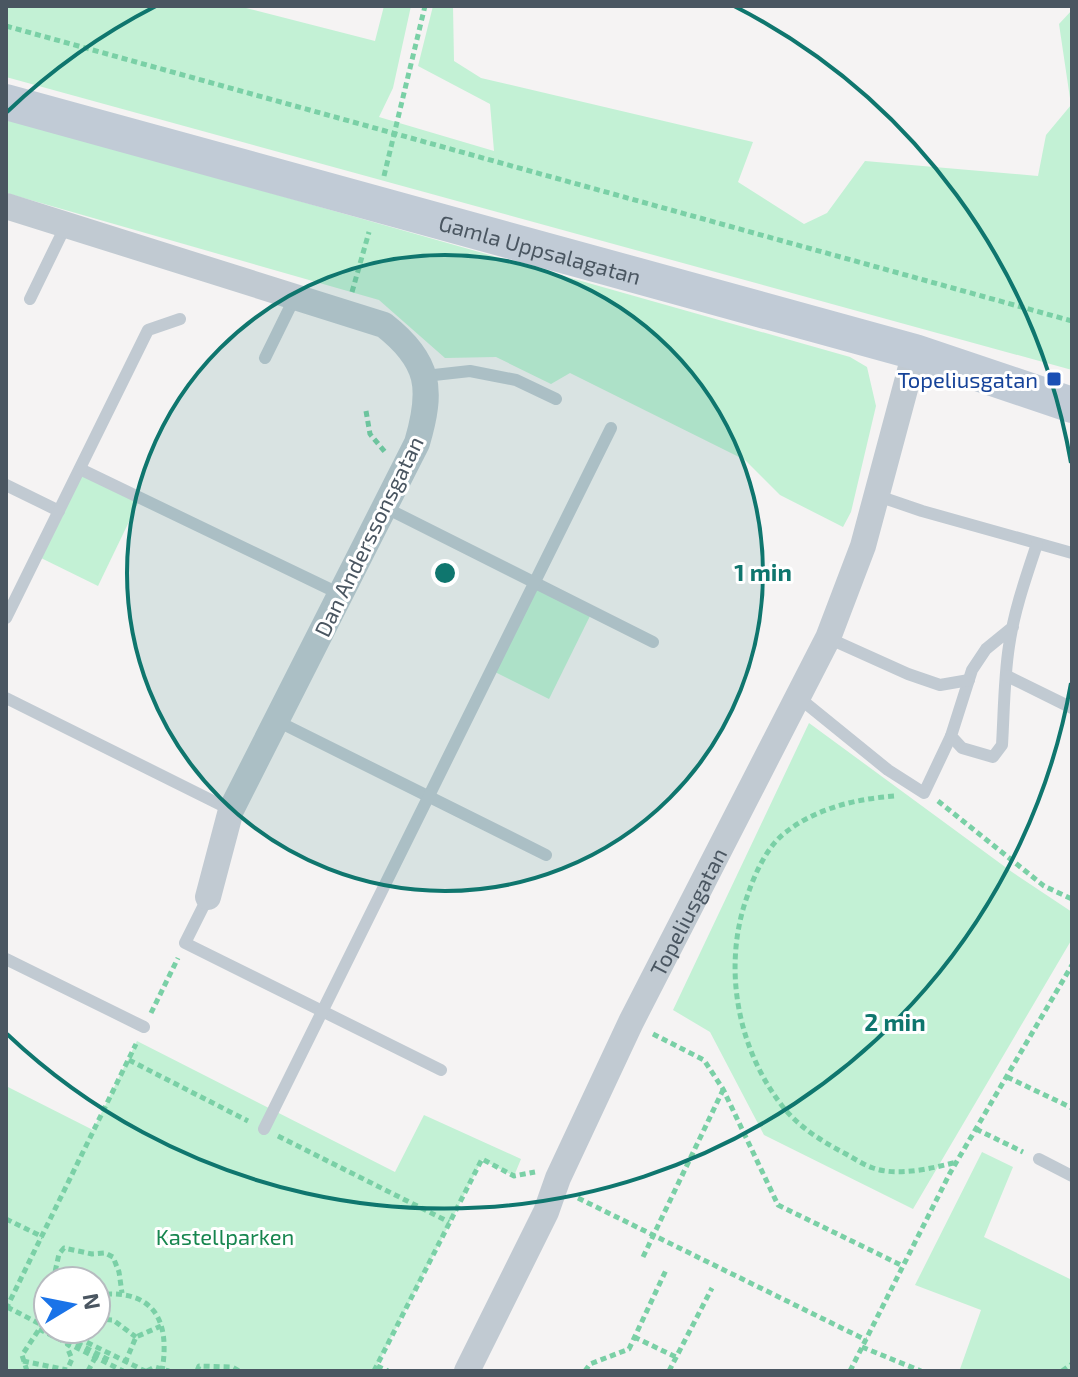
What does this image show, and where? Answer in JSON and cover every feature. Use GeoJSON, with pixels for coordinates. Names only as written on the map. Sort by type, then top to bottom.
{"type":"FeatureCollection","features":[{"type":"Feature","properties":{"kind":"street","name":"Gamla Uppsalagatan"},"geometry":{"type":"LineString","coordinates":[[6,102],[915,352],[1072,405]]}},
{"type":"Feature","properties":{"kind":"street","name":"Dan Anderssonsgatan"},"geometry":{"type":"LineString","coordinates":[[6,206],[384,325],[407,343],[425,376],[427,409],[417,443],[231,810],[208,897]]}},
{"type":"Feature","properties":{"kind":"street","name":"Topeliusgatan"},"geometry":{"type":"LineString","coordinates":[[467,1371],[546,1212],[558,1178],[631,1022],[828,638],[863,546],[915,352]]}},
{"type":"Feature","properties":{"kind":"lane"},"geometry":{"type":"LineString","coordinates":[[30,299],[66,225]]}},
{"type":"Feature","properties":{"kind":"lane"},"geometry":{"type":"LineString","coordinates":[[265,358],[295,297]]}},
{"type":"Feature","properties":{"kind":"lane"},"geometry":{"type":"LineString","coordinates":[[6,618],[148,330],[180,319]]}},
{"type":"Feature","properties":{"kind":"lane"},"geometry":{"type":"LineString","coordinates":[[425,376],[470,371],[516,380],[556,399]]}},
{"type":"Feature","properties":{"kind":"lane"},"geometry":{"type":"LineString","coordinates":[[264,1129],[611,428]]}},
{"type":"Feature","properties":{"kind":"lane"},"geometry":{"type":"LineString","coordinates":[[80,469],[340,594]]}},
{"type":"Feature","properties":{"kind":"lane"},"geometry":{"type":"LineString","coordinates":[[6,485],[59,511]]}},
{"type":"Feature","properties":{"kind":"lane"},"geometry":{"type":"LineString","coordinates":[[878,496],[1072,553]]}},
{"type":"Feature","properties":{"kind":"lane"},"geometry":{"type":"LineString","coordinates":[[384,507],[653,642]]}},
{"type":"Feature","properties":{"kind":"lane"},"geometry":{"type":"LineString","coordinates":[[951,736],[962,748],[993,757],[1002,745],[1013,627],[1018,601],[1037,544]]}},
{"type":"Feature","properties":{"kind":"lane"},"geometry":{"type":"LineString","coordinates":[[798,697],[888,770],[924,793],[951,736],[969,680],[986,649],[1013,627]]}},
{"type":"Feature","properties":{"kind":"lane"},"geometry":{"type":"LineString","coordinates":[[828,638],[940,685],[969,680]]}},
{"type":"Feature","properties":{"kind":"lane"},"geometry":{"type":"LineString","coordinates":[[1007,676],[1072,708]]}},
{"type":"Feature","properties":{"kind":"lane"},"geometry":{"type":"LineString","coordinates":[[6,698],[231,810]]}},
{"type":"Feature","properties":{"kind":"lane"},"geometry":{"type":"LineString","coordinates":[[277,721],[546,855]]}},
{"type":"Feature","properties":{"kind":"lane"},"geometry":{"type":"LineString","coordinates":[[208,897],[185,943],[441,1070]]}},
{"type":"Feature","properties":{"kind":"lane"},"geometry":{"type":"LineString","coordinates":[[6,959],[144,1027]]}},
{"type":"Feature","properties":{"kind":"lane"},"geometry":{"type":"LineString","coordinates":[[1039,1159],[1072,1176]]}},
{"type":"Feature","properties":{"kind":"path"},"geometry":{"type":"LineString","coordinates":[[382,188],[425,6]]}},
{"type":"Feature","properties":{"kind":"path"},"geometry":{"type":"LineString","coordinates":[[6,26],[1072,321]]}},
{"type":"Feature","properties":{"kind":"path"},"geometry":{"type":"LineString","coordinates":[[346,313],[372,223]]}},
{"type":"Feature","properties":{"kind":"path"},"geometry":{"type":"LineString","coordinates":[[366,411],[370,434],[402,472]]}},
{"type":"Feature","properties":{"kind":"path"},"geometry":{"type":"LineString","coordinates":[[957,1162],[921,1171],[875,1169],[817,1138],[784,1108],[757,1066],[741,1023],[734,971],[739,918],[755,873],[783,833],[824,809],[883,797],[924,793],[948,807],[1044,886],[1072,899]]}},
{"type":"Feature","properties":{"kind":"path"},"geometry":{"type":"LineString","coordinates":[[32,1318],[6,1308],[185,943]]}},
{"type":"Feature","properties":{"kind":"path"},"geometry":{"type":"LineString","coordinates":[[850,1371],[957,1162],[1072,965]]}},
{"type":"Feature","properties":{"kind":"path"},"geometry":{"type":"LineString","coordinates":[[631,1022],[704,1060],[723,1089],[778,1205],[903,1266]]}},
{"type":"Feature","properties":{"kind":"path"},"geometry":{"type":"LineString","coordinates":[[128,1060],[449,1222]]}},
{"type":"Feature","properties":{"kind":"path"},"geometry":{"type":"LineString","coordinates":[[1007,1077],[1072,1108]]}},
{"type":"Feature","properties":{"kind":"path"},"geometry":{"type":"LineString","coordinates":[[643,1257],[723,1089]]}},
{"type":"Feature","properties":{"kind":"path"},"geometry":{"type":"LineString","coordinates":[[976,1129],[1039,1159]]}},
{"type":"Feature","properties":{"kind":"path"},"geometry":{"type":"LineString","coordinates":[[388,1371],[375,1368],[482,1159],[514,1176],[545,1170],[558,1178],[576,1197],[866,1340]]}},
{"type":"Feature","properties":{"kind":"path"},"geometry":{"type":"LineString","coordinates":[[6,1219],[43,1237]]}},
{"type":"Feature","properties":{"kind":"path"},"geometry":{"type":"LineString","coordinates":[[57,1265],[64,1248],[92,1254],[105,1253],[113,1257],[122,1293]]}},
{"type":"Feature","properties":{"kind":"path"},"geometry":{"type":"LineString","coordinates":[[585,1371],[590,1364],[629,1349],[667,1268]]}},
{"type":"Feature","properties":{"kind":"path"},"geometry":{"type":"LineString","coordinates":[[669,1371],[712,1288]]}},
{"type":"Feature","properties":{"kind":"path"},"geometry":{"type":"LineString","coordinates":[[80,1345],[96,1356],[124,1367],[164,1370],[164,1336],[149,1305],[136,1297],[112,1294]]}},
{"type":"Feature","properties":{"kind":"path"},"geometry":{"type":"LineString","coordinates":[[112,1320],[136,1337]]}},
{"type":"Feature","properties":{"kind":"path"},"geometry":{"type":"LineString","coordinates":[[124,1367],[136,1337],[161,1326]]}},
{"type":"Feature","properties":{"kind":"path"},"geometry":{"type":"LineString","coordinates":[[634,1337],[676,1357]]}},
{"type":"Feature","properties":{"kind":"path"},"geometry":{"type":"LineString","coordinates":[[27,1371],[22,1355],[32,1342]]}},
{"type":"Feature","properties":{"kind":"path"},"geometry":{"type":"LineString","coordinates":[[23,1361],[67,1370],[72,1359],[67,1347],[69,1345]]}},
{"type":"Feature","properties":{"kind":"path"},"geometry":{"type":"LineString","coordinates":[[82,1345],[130,1371]]}},
{"type":"Feature","properties":{"kind":"path"},"geometry":{"type":"LineString","coordinates":[[862,1347],[921,1371]]}},
{"type":"Feature","properties":{"kind":"path"},"geometry":{"type":"LineString","coordinates":[[88,1371],[96,1356]]}},
{"type":"Feature","properties":{"kind":"path"},"geometry":{"type":"LineString","coordinates":[[1062,1371],[1072,1364]]}},
{"type":"Feature","properties":{"kind":"path"},"geometry":{"type":"LineString","coordinates":[[197,1371],[199,1366],[232,1367],[239,1371]]}},
{"type":"Feature","properties":{"kind":"green space"},"geometry":{"type":"Polygon","coordinates":[[[6,6],[238,6],[375,41],[384,6],[411,6],[393,88],[379,117],[494,151],[490,104],[418,66],[433,6],[453,6],[454,61],[481,78],[753,142],[738,182],[804,224],[827,213],[865,161],[1038,176],[1046,135],[1071,105],[1059,24],[1072,10],[1072,370],[6,77],[6,6]]]}},
{"type":"Feature","properties":{"kind":"green space"},"geometry":{"type":"Polygon","coordinates":[[[6,118],[850,357],[867,367],[876,406],[851,512],[843,527],[780,495],[745,460],[570,373],[551,384],[496,357],[445,358],[379,300],[6,193],[6,118]]]}},
{"type":"Feature","properties":{"kind":"green space"},"geometry":{"type":"Polygon","coordinates":[[[82,475],[138,503],[98,586],[41,558],[82,475]]]}},
{"type":"Feature","properties":{"kind":"green space"},"geometry":{"type":"Polygon","coordinates":[[[534,583],[592,612],[549,699],[491,670],[534,583]]]}},
{"type":"Feature","properties":{"kind":"green space"},"geometry":{"type":"Polygon","coordinates":[[[809,723],[1012,872],[1072,912],[1072,939],[913,1209],[764,1135],[710,1032],[673,1010],[809,723]]]}},
{"type":"Feature","properties":{"kind":"green space","name":"Kastellparken"},"geometry":{"type":"Polygon","coordinates":[[[137,1041],[395,1172],[424,1115],[521,1159],[514,1176],[482,1160],[374,1371],[6,1371],[6,1086],[93,1130],[137,1041]]]}},
{"type":"Feature","properties":{"kind":"green space"},"geometry":{"type":"Polygon","coordinates":[[[982,1152],[1013,1167],[984,1237],[1072,1280],[1072,1371],[962,1371],[960,1369],[981,1310],[915,1285],[982,1152]]]}},
{"type":"Feature","properties":{"kind":"place","name":"Topeliusgatan"},"geometry":{"type":"Point","coordinates":[1054,379]}}]}
